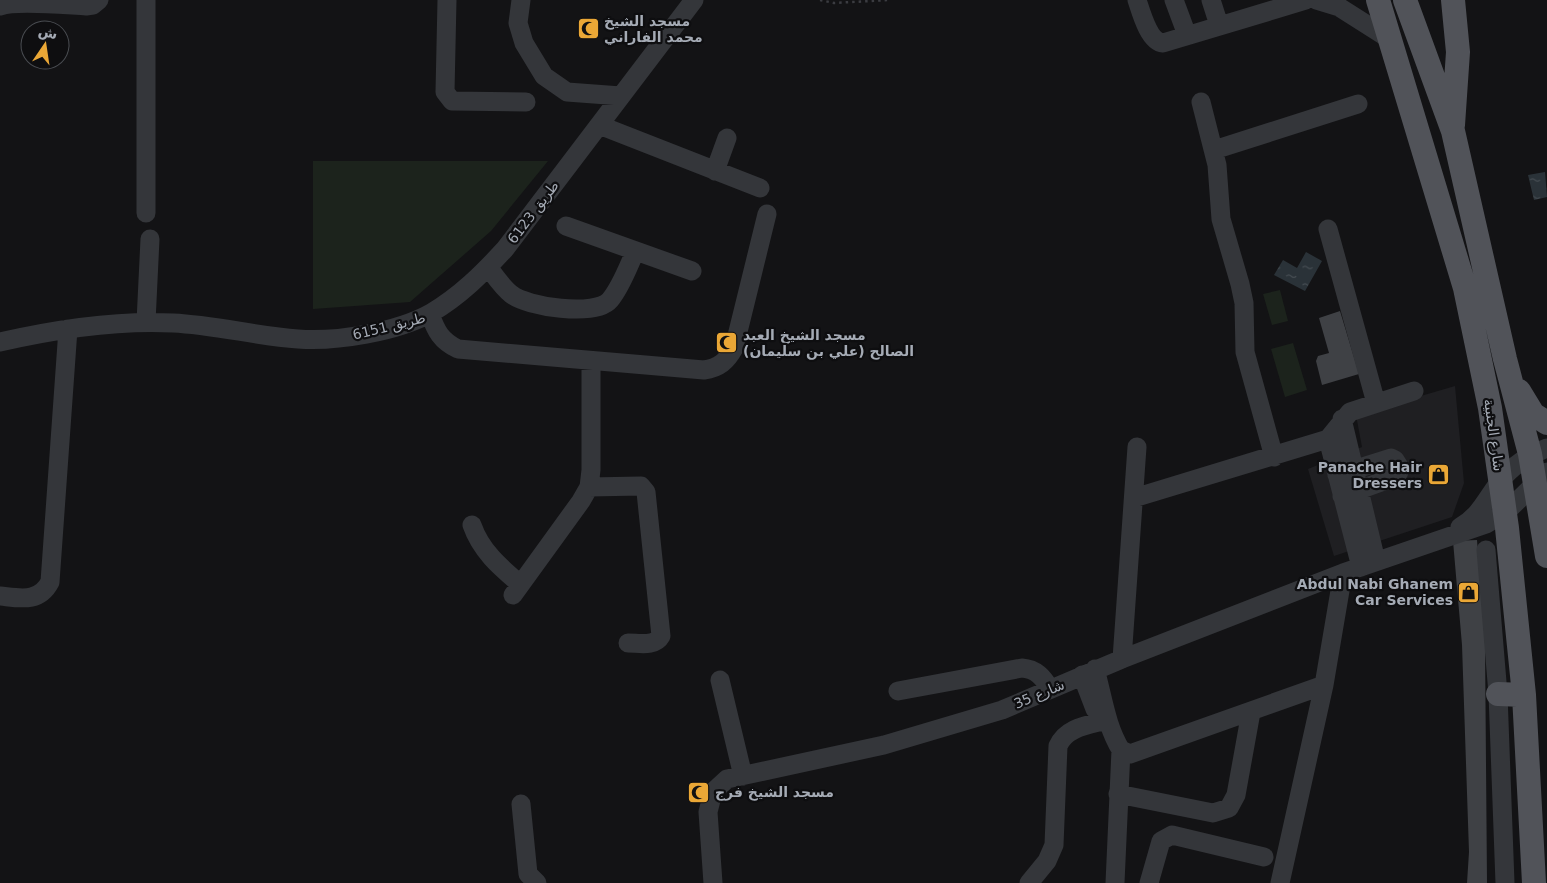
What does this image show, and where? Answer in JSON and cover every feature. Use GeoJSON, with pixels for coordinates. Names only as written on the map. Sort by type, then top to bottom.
{"type":"FeatureCollection","features":[{"type":"Feature","properties":{"kind":"main road","name":"شارع الجنبية"},"geometry":{"type":"LineString","coordinates":[[1378,0],[1471,311],[1490,408],[1505,513],[1524,695],[1534,883]]}},
{"type":"Feature","properties":{"kind":"main road","name":"شارع الجنبية"},"geometry":{"type":"LineString","coordinates":[[1405,0],[1453,131],[1505,358],[1539,451],[1547,556]]}},
{"type":"Feature","properties":{"kind":"main road"},"geometry":{"type":"LineString","coordinates":[[1453,0],[1458,52],[1453,131]]}},
{"type":"Feature","properties":{"kind":"main road"},"geometry":{"type":"LineString","coordinates":[[1505,358],[1523,399],[1533,414],[1547,423]]}},
{"type":"Feature","properties":{"kind":"main road"},"geometry":{"type":"LineString","coordinates":[[1498,694],[1524,695]]}},
{"type":"Feature","properties":{"kind":"street"},"geometry":{"type":"LineString","coordinates":[[0,6],[17,2],[86,6],[93,5],[100,0]]}},
{"type":"Feature","properties":{"kind":"street"},"geometry":{"type":"LineString","coordinates":[[146,0],[146,213]]}},
{"type":"Feature","properties":{"kind":"street"},"geometry":{"type":"LineString","coordinates":[[446,0],[446,92],[452,101],[526,102]]}},
{"type":"Feature","properties":{"kind":"street"},"geometry":{"type":"LineString","coordinates":[[521,0],[518,23],[524,42],[544,76],[567,92],[621,96]]}},
{"type":"Feature","properties":{"kind":"street","name":"طريق 6123"},"geometry":{"type":"LineString","coordinates":[[430,314],[457,295],[505,249],[694,0]]}},
{"type":"Feature","properties":{"kind":"street"},"geometry":{"type":"LineString","coordinates":[[1137,0],[1155,40],[1163,42],[1299,1]]}},
{"type":"Feature","properties":{"kind":"street"},"geometry":{"type":"LineString","coordinates":[[1174,0],[1187,35]]}},
{"type":"Feature","properties":{"kind":"street"},"geometry":{"type":"LineString","coordinates":[[1211,0],[1219,26]]}},
{"type":"Feature","properties":{"kind":"street"},"geometry":{"type":"LineString","coordinates":[[1316,0],[1339,7],[1391,40]]}},
{"type":"Feature","properties":{"kind":"street"},"geometry":{"type":"LineString","coordinates":[[1201,102],[1217,165],[1221,219],[1244,303],[1245,352],[1274,457]]}},
{"type":"Feature","properties":{"kind":"street"},"geometry":{"type":"LineString","coordinates":[[1214,150],[1358,104]]}},
{"type":"Feature","properties":{"kind":"street"},"geometry":{"type":"LineString","coordinates":[[599,125],[760,188]]}},
{"type":"Feature","properties":{"kind":"street"},"geometry":{"type":"LineString","coordinates":[[715,171],[727,138]]}},
{"type":"Feature","properties":{"kind":"street","name":"طريق 6151"},"geometry":{"type":"LineString","coordinates":[[0,342],[68,329],[146,322],[175,323],[300,339],[346,337],[392,328],[430,314],[437,333],[446,343],[458,349],[704,370],[723,364],[734,348],[767,214]]}},
{"type":"Feature","properties":{"kind":"street"},"geometry":{"type":"LineString","coordinates":[[566,226],[692,271]]}},
{"type":"Feature","properties":{"kind":"street"},"geometry":{"type":"LineString","coordinates":[[1328,229],[1376,403]]}},
{"type":"Feature","properties":{"kind":"street"},"geometry":{"type":"LineString","coordinates":[[146,322],[150,239]]}},
{"type":"Feature","properties":{"kind":"street"},"geometry":{"type":"LineString","coordinates":[[488,267],[512,295],[551,306],[590,309],[602,307],[610,300],[635,252]]}},
{"type":"Feature","properties":{"kind":"street"},"geometry":{"type":"LineString","coordinates":[[0,596],[31,598],[42,592],[50,582],[68,329]]}},
{"type":"Feature","properties":{"kind":"street"},"geometry":{"type":"LineString","coordinates":[[472,525],[478,541],[517,590],[581,501],[588,488],[591,470],[591,361]]}},
{"type":"Feature","properties":{"kind":"street"},"geometry":{"type":"LineString","coordinates":[[1134,498],[1274,457],[1328,439],[1350,412],[1414,391]]}},
{"type":"Feature","properties":{"kind":"street"},"geometry":{"type":"LineString","coordinates":[[1280,883],[1324,685],[1360,567],[1350,493],[1345,472],[1342,420]]}},
{"type":"Feature","properties":{"kind":"street"},"geometry":{"type":"LineString","coordinates":[[1328,439],[1345,472]]}},
{"type":"Feature","properties":{"kind":"street"},"geometry":{"type":"LineString","coordinates":[[1122,659],[1136,448]]}},
{"type":"Feature","properties":{"kind":"street","name":"شارع 35"},"geometry":{"type":"LineString","coordinates":[[1445,539],[1471,521],[1483,509],[1500,480],[1539,451]]}},
{"type":"Feature","properties":{"kind":"street"},"geometry":{"type":"LineString","coordinates":[[1345,472],[1391,458],[1395,460],[1400,468],[1396,476],[1350,493]]}},
{"type":"Feature","properties":{"kind":"street","name":"شارع 35"},"geometry":{"type":"LineString","coordinates":[[712,883],[708,812],[713,792],[727,779],[931,732],[1002,710],[1089,672],[1360,567],[1486,524],[1505,513],[1541,478]]}},
{"type":"Feature","properties":{"kind":"street"},"geometry":{"type":"LineString","coordinates":[[588,488],[641,486],[646,492],[661,636],[659,640],[652,643],[628,643]]}},
{"type":"Feature","properties":{"kind":"street"},"geometry":{"type":"LineString","coordinates":[[1486,550],[1498,694],[1505,883]]}},
{"type":"Feature","properties":{"kind":"street"},"geometry":{"type":"LineString","coordinates":[[898,691],[1022,668],[1030,668],[1042,676],[1050,689]]}},
{"type":"Feature","properties":{"kind":"street"},"geometry":{"type":"LineString","coordinates":[[1089,672],[1105,703],[1107,720],[1121,750],[1115,883]]}},
{"type":"Feature","properties":{"kind":"street"},"geometry":{"type":"LineString","coordinates":[[720,680],[742,776]]}},
{"type":"Feature","properties":{"kind":"street"},"geometry":{"type":"LineString","coordinates":[[1121,750],[1135,753],[1324,685]]}},
{"type":"Feature","properties":{"kind":"street"},"geometry":{"type":"LineString","coordinates":[[1118,794],[1213,813],[1229,808],[1236,795],[1251,712]]}},
{"type":"Feature","properties":{"kind":"street"},"geometry":{"type":"LineString","coordinates":[[1029,883],[1047,861],[1054,845],[1058,746],[1061,738],[1074,730],[1107,720]]}},
{"type":"Feature","properties":{"kind":"street"},"geometry":{"type":"LineString","coordinates":[[521,804],[528,874],[537,883]]}},
{"type":"Feature","properties":{"kind":"street"},"geometry":{"type":"LineString","coordinates":[[1149,883],[1161,841],[1172,835],[1264,857]]}},
{"type":"Feature","properties":{"kind":"path"},"geometry":{"type":"LineString","coordinates":[[820,0],[834,2],[889,0]]}},
{"type":"Feature","properties":{"kind":"shaded area"},"geometry":{"type":"Polygon","coordinates":[[[313,161],[548,161],[491,231],[410,302],[313,309],[313,161]]]}},
{"type":"Feature","properties":{"kind":"shaded area"},"geometry":{"type":"Polygon","coordinates":[[[1280,290],[1288,321],[1272,325],[1263,294],[1280,290]]]}},
{"type":"Feature","properties":{"kind":"shaded area"},"geometry":{"type":"Polygon","coordinates":[[[1293,343],[1307,390],[1285,397],[1271,349],[1293,343]]]}},
{"type":"Feature","properties":{"kind":"shaded area"},"geometry":{"type":"Polygon","coordinates":[[[1455,386],[1464,483],[1452,517],[1334,556],[1308,469],[1362,447],[1356,415],[1455,386]]]}},
{"type":"Feature","properties":{"kind":"water"},"geometry":{"type":"Polygon","coordinates":[[[1545,172],[1547,197],[1534,200],[1528,175],[1545,172]]]}},
{"type":"Feature","properties":{"kind":"water"},"geometry":{"type":"Polygon","coordinates":[[[1306,252],[1322,261],[1305,291],[1274,275],[1283,260],[1297,268],[1306,252]]]}},
{"type":"Feature","properties":{"kind":"building"},"geometry":{"type":"Polygon","coordinates":[[[1340,311],[1359,374],[1322,385],[1316,361],[1318,356],[1329,353],[1319,318],[1340,311]]]}},
{"type":"Feature","properties":{"kind":"building"},"geometry":{"type":"Polygon","coordinates":[[[1477,540],[1485,644],[1487,883],[1467,883],[1469,852],[1462,645],[1453,541],[1477,540]]]}},
{"type":"Feature","properties":{"kind":"place","name":"مسجد الشيخ محمد الفاراني"},"geometry":{"type":"Point","coordinates":[588,29]}},
{"type":"Feature","properties":{"kind":"place","name":"مسجد الشيخ العبد الصالح (علي بن سليمان)"},"geometry":{"type":"Point","coordinates":[727,343]}},
{"type":"Feature","properties":{"kind":"place","name":"Panache Hair Dressers"},"geometry":{"type":"Point","coordinates":[1438,475]}},
{"type":"Feature","properties":{"kind":"place","name":"Abdul Nabi Ghanem Car Services"},"geometry":{"type":"Point","coordinates":[1469,592]}},
{"type":"Feature","properties":{"kind":"place","name":"مسجد الشيخ فرج"},"geometry":{"type":"Point","coordinates":[699,792]}}]}
